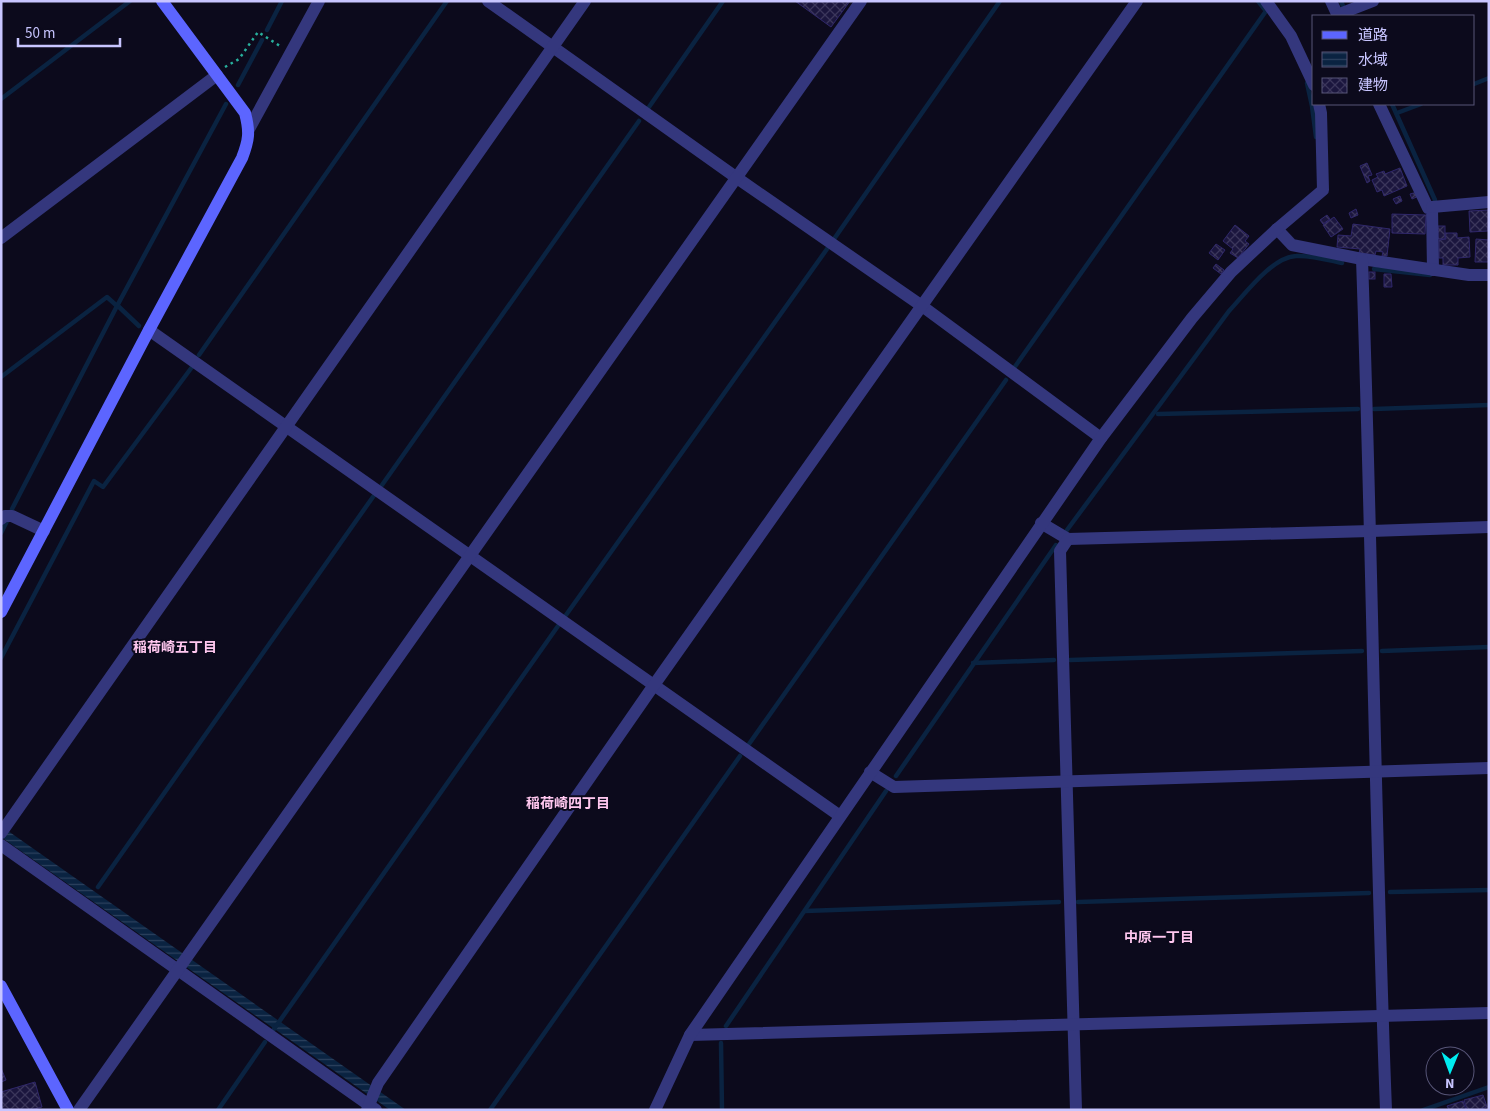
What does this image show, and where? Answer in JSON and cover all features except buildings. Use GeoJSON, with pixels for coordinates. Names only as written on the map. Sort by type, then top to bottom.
{"type":"FeatureCollection","features":[{"type":"Feature","properties":{"kind":"street"},"geometry":{"type":"LineString","coordinates":[[1,612],[242,158],[248,142],[249,129],[244,114],[162,1]]}},
{"type":"Feature","properties":{"kind":"street"},"geometry":{"type":"LineString","coordinates":[[249,129],[319,1]]}},
{"type":"Feature","properties":{"kind":"street"},"geometry":{"type":"LineString","coordinates":[[488,1],[737,178],[922,306],[1101,438]]}},
{"type":"Feature","properties":{"kind":"street"},"geometry":{"type":"LineString","coordinates":[[4,829],[585,1]]}},
{"type":"Feature","properties":{"kind":"street"},"geometry":{"type":"LineString","coordinates":[[80,1110],[861,1]]}},
{"type":"Feature","properties":{"kind":"street"},"geometry":{"type":"LineString","coordinates":[[1,845],[371,1108],[378,1084],[654,685],[1137,1]]}},
{"type":"Feature","properties":{"kind":"street"},"geometry":{"type":"LineString","coordinates":[[1266,1],[1291,36],[1312,81]]}},
{"type":"Feature","properties":{"kind":"street"},"geometry":{"type":"LineString","coordinates":[[1331,1],[1338,15],[1373,1]]}},
{"type":"Feature","properties":{"kind":"street"},"geometry":{"type":"LineString","coordinates":[[1,238],[216,73]]}},
{"type":"Feature","properties":{"kind":"street"},"geometry":{"type":"LineString","coordinates":[[655,1110],[690,1035],[1101,438],[1208,298],[1231,272],[1323,190],[1319,105]]}},
{"type":"Feature","properties":{"kind":"street"},"geometry":{"type":"LineString","coordinates":[[1379,105],[1428,208],[1489,202]]}},
{"type":"Feature","properties":{"kind":"street"},"geometry":{"type":"LineString","coordinates":[[1432,207],[1433,270]]}},
{"type":"Feature","properties":{"kind":"street"},"geometry":{"type":"LineString","coordinates":[[1277,229],[1292,245],[1362,260],[1469,275],[1489,275]]}},
{"type":"Feature","properties":{"kind":"street"},"geometry":{"type":"LineString","coordinates":[[1362,260],[1386,1110]]}},
{"type":"Feature","properties":{"kind":"street"},"geometry":{"type":"LineString","coordinates":[[149,330],[840,816]]}},
{"type":"Feature","properties":{"kind":"street"},"geometry":{"type":"LineString","coordinates":[[1,519],[5,516],[12,516],[44,532]]}},
{"type":"Feature","properties":{"kind":"street"},"geometry":{"type":"LineString","coordinates":[[1041,524],[1068,539],[1489,526]]}},
{"type":"Feature","properties":{"kind":"street"},"geometry":{"type":"LineString","coordinates":[[1068,539],[1060,551],[1076,1110]]}},
{"type":"Feature","properties":{"kind":"street"},"geometry":{"type":"LineString","coordinates":[[870,772],[894,787],[1489,768]]}},
{"type":"Feature","properties":{"kind":"street"},"geometry":{"type":"LineString","coordinates":[[1,986],[68,1110]]}},
{"type":"Feature","properties":{"kind":"street"},"geometry":{"type":"LineString","coordinates":[[690,1035],[1074,1026],[1489,1013]]}},
{"type":"Feature","properties":{"kind":"path"},"geometry":{"type":"LineString","coordinates":[[216,73],[240,59],[258,32],[290,52]]}},
{"type":"Feature","properties":{"kind":"water"},"geometry":{"type":"Polygon","coordinates":[[[1,826],[406,1110],[390,1110],[1,837],[1,826]]]}},
{"type":"Feature","properties":{"kind":"waterway"},"geometry":{"type":"LineString","coordinates":[[1,99],[130,1]]}},
{"type":"Feature","properties":{"kind":"waterway"},"geometry":{"type":"LineString","coordinates":[[267,30],[282,1]]}},
{"type":"Feature","properties":{"kind":"waterway"},"geometry":{"type":"LineString","coordinates":[[199,355],[447,1]]}},
{"type":"Feature","properties":{"kind":"waterway"},"geometry":{"type":"LineString","coordinates":[[649,107],[723,1]]}},
{"type":"Feature","properties":{"kind":"waterway"},"geometry":{"type":"LineString","coordinates":[[834,239],[1000,1]]}},
{"type":"Feature","properties":{"kind":"waterway"},"geometry":{"type":"LineString","coordinates":[[1258,1],[1266,11]]}},
{"type":"Feature","properties":{"kind":"waterway"},"geometry":{"type":"LineString","coordinates":[[1341,1],[1343,6]]}},
{"type":"Feature","properties":{"kind":"waterway"},"geometry":{"type":"LineString","coordinates":[[1014,368],[1266,11]]}},
{"type":"Feature","properties":{"kind":"waterway"},"geometry":{"type":"LineString","coordinates":[[238,85],[262,40]]}},
{"type":"Feature","properties":{"kind":"waterway"},"geometry":{"type":"LineString","coordinates":[[1475,84],[1489,78]]}},
{"type":"Feature","properties":{"kind":"waterway"},"geometry":{"type":"LineString","coordinates":[[1307,83],[1316,137]]}},
{"type":"Feature","properties":{"kind":"waterway"},"geometry":{"type":"LineString","coordinates":[[12,509],[117,306],[226,104]]}},
{"type":"Feature","properties":{"kind":"waterway"},"geometry":{"type":"LineString","coordinates":[[1392,105],[1435,200]]}},
{"type":"Feature","properties":{"kind":"waterway"},"geometry":{"type":"LineString","coordinates":[[1397,113],[1418,105]]}},
{"type":"Feature","properties":{"kind":"waterway"},"geometry":{"type":"LineString","coordinates":[[382,485],[639,121]]}},
{"type":"Feature","properties":{"kind":"waterway"},"geometry":{"type":"LineString","coordinates":[[566,615],[827,249]]}},
{"type":"Feature","properties":{"kind":"waterway"},"geometry":{"type":"LineString","coordinates":[[1067,530],[1229,311],[1268,269],[1287,258],[1296,256],[1313,257],[1342,263]]}},
{"type":"Feature","properties":{"kind":"waterway"},"geometry":{"type":"LineString","coordinates":[[1374,269],[1430,275]]}},
{"type":"Feature","properties":{"kind":"waterway"},"geometry":{"type":"LineString","coordinates":[[1,377],[107,297],[117,306]]}},
{"type":"Feature","properties":{"kind":"waterway"},"geometry":{"type":"LineString","coordinates":[[117,305],[139,326]]}},
{"type":"Feature","properties":{"kind":"waterway"},"geometry":{"type":"LineString","coordinates":[[1,658],[94,481],[103,487],[192,367]]}},
{"type":"Feature","properties":{"kind":"waterway"},"geometry":{"type":"LineString","coordinates":[[749,744],[1006,380]]}},
{"type":"Feature","properties":{"kind":"waterway"},"geometry":{"type":"LineString","coordinates":[[1374,409],[1489,405]]}},
{"type":"Feature","properties":{"kind":"waterway"},"geometry":{"type":"LineString","coordinates":[[1158,414],[1358,409]]}},
{"type":"Feature","properties":{"kind":"waterway"},"geometry":{"type":"LineString","coordinates":[[98,887],[375,494]]}},
{"type":"Feature","properties":{"kind":"waterway"},"geometry":{"type":"LineString","coordinates":[[1,533],[7,521]]}},
{"type":"Feature","properties":{"kind":"waterway"},"geometry":{"type":"LineString","coordinates":[[896,776],[1056,545]]}},
{"type":"Feature","properties":{"kind":"waterway"},"geometry":{"type":"LineString","coordinates":[[274,1029],[558,626]]}},
{"type":"Feature","properties":{"kind":"waterway"},"geometry":{"type":"LineString","coordinates":[[1382,651],[1489,647]]}},
{"type":"Feature","properties":{"kind":"waterway"},"geometry":{"type":"LineString","coordinates":[[1070,660],[1362,651]]}},
{"type":"Feature","properties":{"kind":"waterway"},"geometry":{"type":"LineString","coordinates":[[973,663],[1054,660]]}},
{"type":"Feature","properties":{"kind":"waterway"},"geometry":{"type":"LineString","coordinates":[[490,1110],[740,756]]}},
{"type":"Feature","properties":{"kind":"waterway"},"geometry":{"type":"LineString","coordinates":[[726,1026],[886,791]]}},
{"type":"Feature","properties":{"kind":"waterway"},"geometry":{"type":"LineString","coordinates":[[1390,892],[1489,890]]}},
{"type":"Feature","properties":{"kind":"waterway"},"geometry":{"type":"LineString","coordinates":[[1078,902],[1369,893]]}},
{"type":"Feature","properties":{"kind":"waterway"},"geometry":{"type":"LineString","coordinates":[[805,911],[1059,902]]}},
{"type":"Feature","properties":{"kind":"waterway"},"geometry":{"type":"LineString","coordinates":[[218,1110],[265,1042]]}},
{"type":"Feature","properties":{"kind":"waterway"},"geometry":{"type":"LineString","coordinates":[[721,1043],[722,1110]]}},
{"type":"Feature","properties":{"kind":"waterway"},"geometry":{"type":"LineString","coordinates":[[1423,1110],[1489,1087]]}},
{"type":"Feature","properties":{"kind":"district","name":"稲荷崎五丁目"},"geometry":{"type":"Point","coordinates":[175,647]}},
{"type":"Feature","properties":{"kind":"district","name":"稲荷崎四丁目"},"geometry":{"type":"Point","coordinates":[568,803]}},
{"type":"Feature","properties":{"kind":"district","name":"中原一丁目"},"geometry":{"type":"Point","coordinates":[1159,937]}}]}
